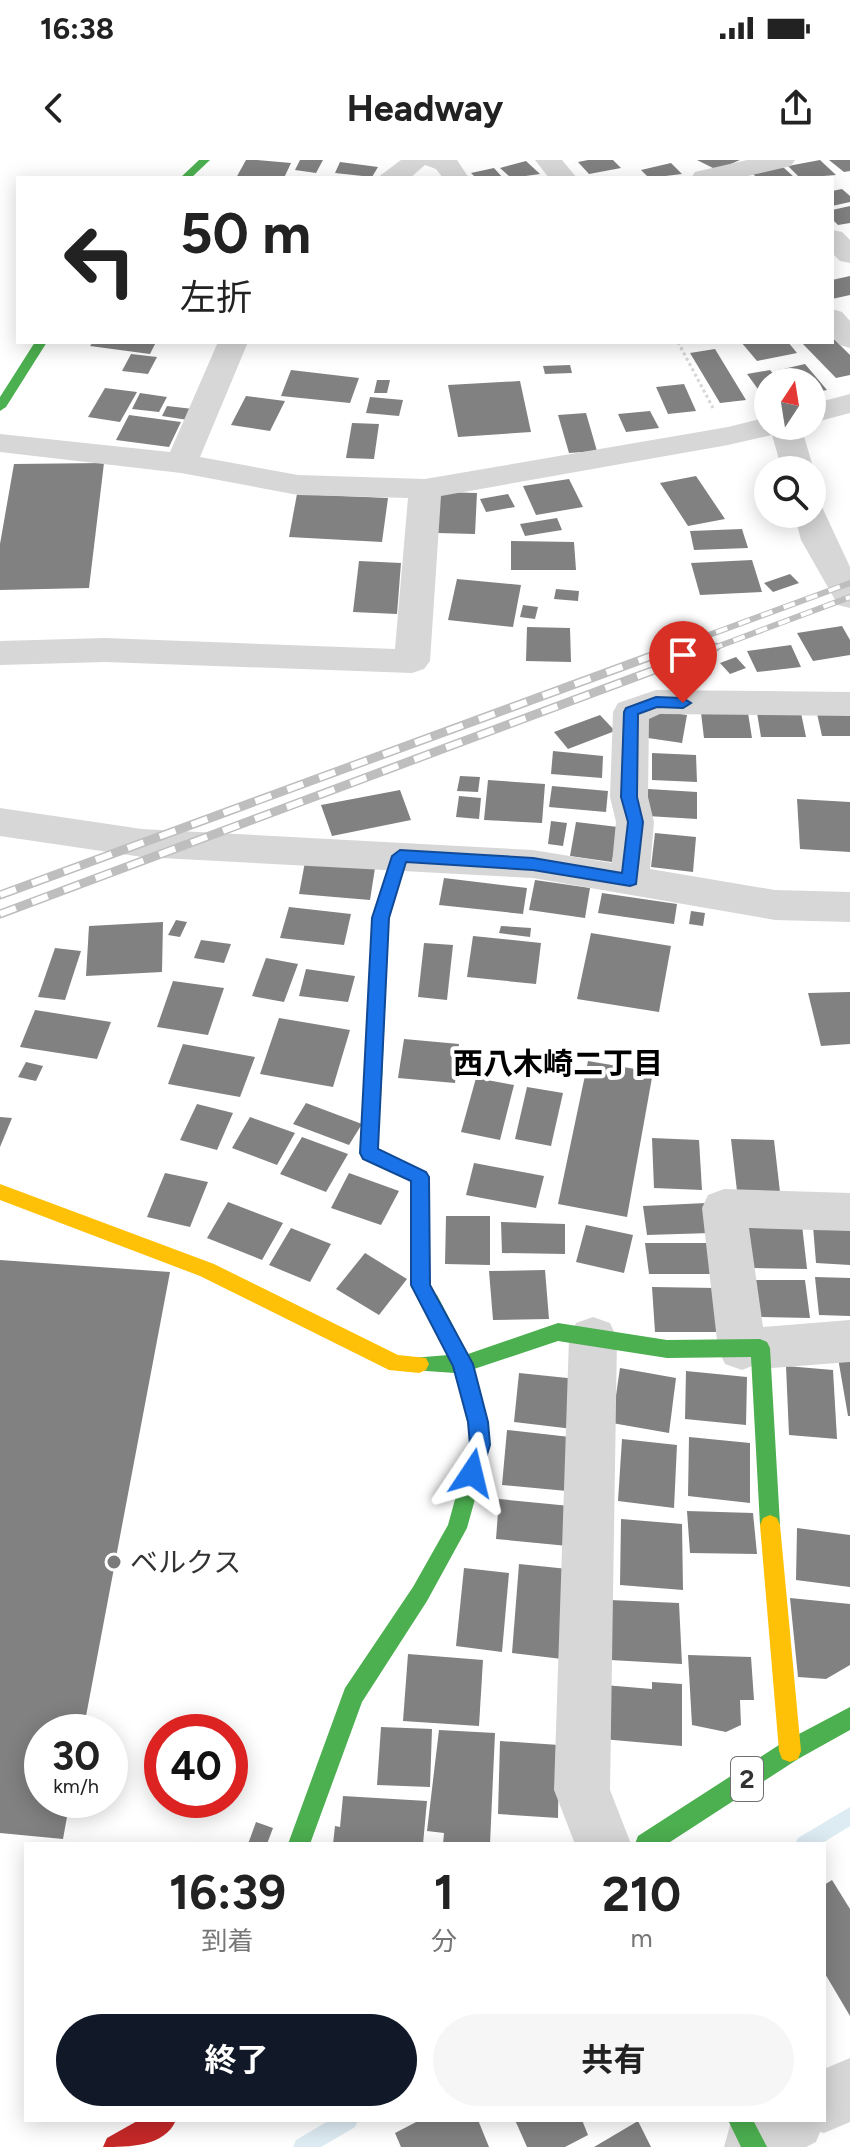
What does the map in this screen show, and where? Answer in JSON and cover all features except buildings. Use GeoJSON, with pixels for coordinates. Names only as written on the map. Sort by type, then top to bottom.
{"type":"FeatureCollection","features":[{"type":"Feature","properties":{"kind":"main road"},"geometry":{"type":"LineString","coordinates":[[187,176],[205,160]]}},
{"type":"Feature","properties":{"kind":"main road"},"geometry":{"type":"LineString","coordinates":[[0,407],[40,344]]}},
{"type":"Feature","properties":{"kind":"main road"},"geometry":{"type":"LineString","coordinates":[[300,1842],[353,1696],[420,1594],[457,1528],[480,1445],[478,1422],[463,1364],[421,1285],[420,1177],[369,1153],[381,918],[400,856]]}},
{"type":"Feature","properties":{"kind":"main road"},"geometry":{"type":"LineString","coordinates":[[0,1192],[207,1270],[396,1364],[463,1364],[558,1332],[667,1349],[751,1348],[790,1751]]}},
{"type":"Feature","properties":{"kind":"main road","name":"2"},"geometry":{"type":"LineString","coordinates":[[649,1842],[790,1751],[850,1718]]}},
{"type":"Feature","properties":{"kind":"main road"},"geometry":{"type":"LineString","coordinates":[[116,2147],[160,2122]]}},
{"type":"Feature","properties":{"kind":"street"},"geometry":{"type":"LineString","coordinates":[[394,176],[415,160]]}},
{"type":"Feature","properties":{"kind":"street"},"geometry":{"type":"LineString","coordinates":[[435,160],[446,163],[455,176]]}},
{"type":"Feature","properties":{"kind":"street"},"geometry":{"type":"LineString","coordinates":[[548,160],[562,176]]}},
{"type":"Feature","properties":{"kind":"street"},"geometry":{"type":"LineString","coordinates":[[681,160],[701,176]]}},
{"type":"Feature","properties":{"kind":"street"},"geometry":{"type":"LineString","coordinates":[[712,176],[782,160]]}},
{"type":"Feature","properties":{"kind":"street"},"geometry":{"type":"LineString","coordinates":[[834,240],[850,255]]}},
{"type":"Feature","properties":{"kind":"street"},"geometry":{"type":"LineString","coordinates":[[834,320],[850,339]]}},
{"type":"Feature","properties":{"kind":"street"},"geometry":{"type":"LineString","coordinates":[[181,463],[232,344]]}},
{"type":"Feature","properties":{"kind":"street"},"geometry":{"type":"LineString","coordinates":[[826,410],[850,403]]}},
{"type":"Feature","properties":{"kind":"street"},"geometry":{"type":"LineString","coordinates":[[0,443],[181,463],[298,485],[425,489],[754,430]]}},
{"type":"Feature","properties":{"kind":"street"},"geometry":{"type":"LineString","coordinates":[[0,653],[105,650],[412,661],[425,489]]}},
{"type":"Feature","properties":{"kind":"street"},"geometry":{"type":"LineString","coordinates":[[814,528],[850,597]]}},
{"type":"Feature","properties":{"kind":"street"},"geometry":{"type":"LineString","coordinates":[[630,880],[635,822],[629,797],[631,712],[656,702],[850,704]]}},
{"type":"Feature","properties":{"kind":"street"},"geometry":{"type":"LineString","coordinates":[[0,822],[142,843],[533,864],[775,905],[850,907]]}},
{"type":"Feature","properties":{"kind":"street"},"geometry":{"type":"LineString","coordinates":[[850,1212],[724,1208],[751,1348],[850,1341]]}},
{"type":"Feature","properties":{"kind":"street"},"geometry":{"type":"LineString","coordinates":[[593,1338],[582,1790],[602,1842]]}},
{"type":"Feature","properties":{"kind":"street"},"geometry":{"type":"LineString","coordinates":[[826,2102],[850,2088]]}},
{"type":"Feature","properties":{"kind":"path"},"geometry":{"type":"LineString","coordinates":[[679,344],[728,436]]}},
{"type":"Feature","properties":{"kind":"waterway"},"geometry":{"type":"LineString","coordinates":[[807,1842],[850,1816]]}},
{"type":"Feature","properties":{"kind":"waterway"},"geometry":{"type":"LineString","coordinates":[[303,2147],[345,2122]]}},
{"type":"Feature","properties":{"kind":"railway"},"geometry":{"type":"LineString","coordinates":[[671,649],[850,583]]}},
{"type":"Feature","properties":{"kind":"railway"},"geometry":{"type":"LineString","coordinates":[[711,649],[850,597]]}},
{"type":"Feature","properties":{"kind":"railway"},"geometry":{"type":"LineString","coordinates":[[0,895],[676,647]]}},
{"type":"Feature","properties":{"kind":"railway"},"geometry":{"type":"LineString","coordinates":[[0,914],[716,647]]}},
{"type":"Feature","properties":{"kind":"traffic: fast"},"geometry":{"type":"LineString","coordinates":[[187,176],[205,160]]}},
{"type":"Feature","properties":{"kind":"traffic: fast"},"geometry":{"type":"LineString","coordinates":[[0,407],[40,344]]}},
{"type":"Feature","properties":{"kind":"traffic: fast"},"geometry":{"type":"LineString","coordinates":[[373,1081],[381,918],[400,856]]}},
{"type":"Feature","properties":{"kind":"traffic: fast"},"geometry":{"type":"LineString","coordinates":[[300,1842],[353,1696],[420,1594],[457,1528],[480,1445],[478,1422],[463,1364],[430,1301]]}},
{"type":"Feature","properties":{"kind":"traffic: fast"},"geometry":{"type":"LineString","coordinates":[[419,1364],[463,1364],[558,1332],[667,1349],[760,1348],[770,1525]]}},
{"type":"Feature","properties":{"kind":"traffic: fast"},"geometry":{"type":"LineString","coordinates":[[649,1842],[790,1751],[850,1718]]}},
{"type":"Feature","properties":{"kind":"traffic: fast"},"geometry":{"type":"LineString","coordinates":[[741,2122],[754,2147]]}},
{"type":"Feature","properties":{"kind":"traffic: slow"},"geometry":{"type":"LineString","coordinates":[[373,1081],[369,1153],[420,1177],[421,1285],[430,1301]]}},
{"type":"Feature","properties":{"kind":"traffic: slow"},"geometry":{"type":"LineString","coordinates":[[0,1192],[207,1270],[396,1364],[419,1364]]}},
{"type":"Feature","properties":{"kind":"traffic: slow"},"geometry":{"type":"LineString","coordinates":[[770,1525],[790,1751]]}},
{"type":"Feature","properties":{"kind":"traffic: jam"},"geometry":{"type":"LineString","coordinates":[[116,2147],[160,2122]]}},
{"type":"Feature","properties":{"kind":"place","name":"ベルクス"},"geometry":{"type":"Point","coordinates":[114,1562]}},
{"type":"Feature","properties":{"kind":"district","name":"西八木崎二丁目"},"geometry":{"type":"Point","coordinates":[558,1063]}},
{"type":"Feature","properties":{"kind":"route"},"geometry":{"type":"LineString","coordinates":[[472,1473],[480,1445],[478,1422],[463,1364],[421,1285],[420,1177],[369,1153],[381,918],[400,856],[533,864],[630,880],[635,822],[629,797],[631,712],[656,702],[683,703]]}}]}
